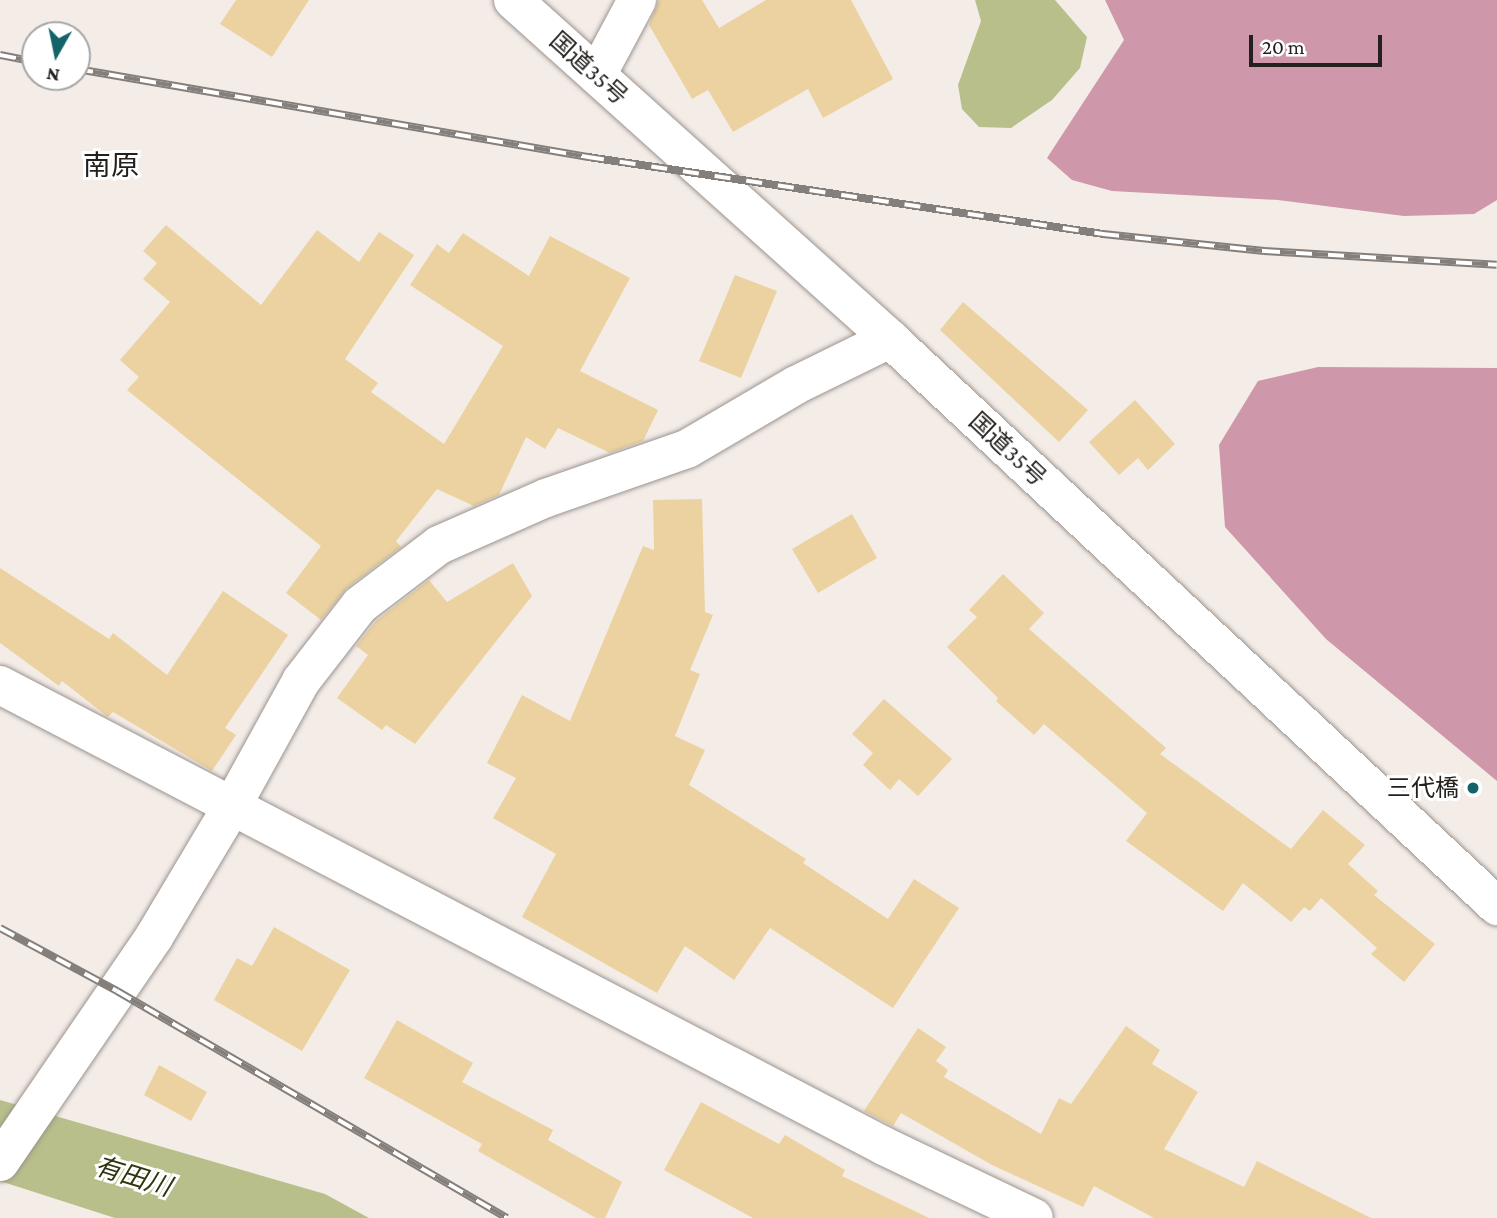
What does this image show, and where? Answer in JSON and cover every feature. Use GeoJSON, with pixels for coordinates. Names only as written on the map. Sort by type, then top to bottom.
{"type":"FeatureCollection","features":[{"type":"Feature","properties":{"kind":"main road"},"geometry":{"type":"LineString","coordinates":[[597,75],[637,0]]}},
{"type":"Feature","properties":{"kind":"main road","name":"国道35号"},"geometry":{"type":"LineString","coordinates":[[512,2],[890,339],[1497,906]]}},
{"type":"Feature","properties":{"kind":"main road"},"geometry":{"type":"LineString","coordinates":[[0,1162],[154,937],[232,808],[301,681],[360,605],[439,545],[546,498],[687,449],[796,385],[890,339]]}},
{"type":"Feature","properties":{"kind":"main road"},"geometry":{"type":"LineString","coordinates":[[0,685],[884,1146],[1034,1218]]}},
{"type":"Feature","properties":{"kind":"shaded area"},"geometry":{"type":"Polygon","coordinates":[[[1105,0],[1497,0],[1497,200],[1474,214],[1404,216],[1278,200],[1112,191],[1072,180],[1047,158],[1124,40],[1105,0]]]}},
{"type":"Feature","properties":{"kind":"shaded area"},"geometry":{"type":"Polygon","coordinates":[[[1318,367],[1497,368],[1497,781],[1326,639],[1225,527],[1219,445],[1258,381],[1318,367]]]}},
{"type":"Feature","properties":{"kind":"water"},"geometry":{"type":"Polygon","coordinates":[[[975,0],[1055,0],[1087,37],[1080,68],[1052,100],[1011,128],[979,127],[962,109],[958,85],[981,21],[975,0]]]}},
{"type":"Feature","properties":{"kind":"water","name":"有田川"},"geometry":{"type":"Polygon","coordinates":[[[0,1100],[325,1194],[369,1218],[115,1218],[0,1181],[0,1100]]]}},
{"type":"Feature","properties":{"kind":"building"},"geometry":{"type":"Polygon","coordinates":[[[236,0],[309,0],[272,57],[220,24],[236,0]]]}},
{"type":"Feature","properties":{"kind":"building"},"geometry":{"type":"Polygon","coordinates":[[[659,0],[702,0],[719,28],[766,0],[851,0],[893,79],[823,118],[808,89],[733,132],[708,90],[692,99],[649,25],[659,0]]]}},
{"type":"Feature","properties":{"kind":"building"},"geometry":{"type":"Polygon","coordinates":[[[166,225],[261,305],[317,230],[359,262],[379,232],[414,255],[345,359],[378,383],[371,392],[444,444],[503,346],[410,285],[437,244],[449,253],[463,233],[529,276],[550,236],[630,278],[580,371],[658,410],[643,441],[610,453],[558,428],[545,449],[526,437],[499,495],[474,506],[437,489],[396,541],[401,547],[347,588],[321,620],[286,593],[321,546],[127,390],[139,377],[120,360],[170,302],[143,279],[157,263],[143,251],[166,225]]]}},
{"type":"Feature","properties":{"kind":"building"},"geometry":{"type":"Polygon","coordinates":[[[735,275],[777,291],[741,378],[699,361],[735,275]]]}},
{"type":"Feature","properties":{"kind":"building"},"geometry":{"type":"Polygon","coordinates":[[[963,302],[1088,410],[1059,442],[940,330],[963,302]]]}},
{"type":"Feature","properties":{"kind":"building"},"geometry":{"type":"Polygon","coordinates":[[[1135,400],[1175,444],[1148,470],[1138,458],[1119,475],[1089,442],[1135,400]]]}},
{"type":"Feature","properties":{"kind":"building"},"geometry":{"type":"Polygon","coordinates":[[[702,499],[705,612],[713,615],[690,670],[700,674],[675,736],[705,750],[689,785],[806,859],[803,863],[888,919],[914,879],[959,908],[893,1008],[770,928],[734,980],[685,946],[657,993],[522,917],[556,854],[493,818],[516,778],[487,763],[522,695],[570,721],[643,546],[654,550],[653,500],[702,499]]]}},
{"type":"Feature","properties":{"kind":"building"},"geometry":{"type":"Polygon","coordinates":[[[852,514],[877,558],[818,593],[792,549],[852,514]]]}},
{"type":"Feature","properties":{"kind":"building"},"geometry":{"type":"Polygon","coordinates":[[[513,563],[532,596],[415,744],[386,725],[382,730],[337,698],[368,655],[356,646],[376,621],[429,580],[447,602],[513,563]]]}},
{"type":"Feature","properties":{"kind":"building"},"geometry":{"type":"Polygon","coordinates":[[[0,568],[109,639],[113,633],[167,675],[223,591],[288,635],[225,728],[236,735],[212,771],[113,712],[108,717],[62,681],[59,686],[0,643],[0,568]]]}},
{"type":"Feature","properties":{"kind":"building"},"geometry":{"type":"Polygon","coordinates":[[[1003,574],[1044,613],[1029,629],[1166,748],[1160,754],[1291,849],[1323,810],[1365,845],[1348,864],[1378,891],[1374,895],[1435,944],[1404,982],[1371,954],[1377,948],[1321,898],[1310,911],[1304,907],[1291,922],[1243,883],[1223,911],[1126,841],[1147,813],[1044,724],[1034,735],[996,701],[998,698],[947,647],[977,617],[969,610],[1003,574]]]}},
{"type":"Feature","properties":{"kind":"building"},"geometry":{"type":"Polygon","coordinates":[[[884,699],[952,759],[918,796],[899,779],[890,790],[863,765],[873,753],[852,734],[884,699]]]}},
{"type":"Feature","properties":{"kind":"building"},"geometry":{"type":"Polygon","coordinates":[[[274,927],[350,970],[302,1051],[214,1000],[237,958],[252,966],[274,927]]]}},
{"type":"Feature","properties":{"kind":"building"},"geometry":{"type":"Polygon","coordinates":[[[397,1020],[473,1063],[462,1082],[553,1130],[548,1140],[622,1182],[605,1218],[596,1218],[478,1151],[482,1144],[364,1078],[397,1020]]]}},
{"type":"Feature","properties":{"kind":"building"},"geometry":{"type":"Polygon","coordinates":[[[1126,1026],[1160,1050],[1152,1064],[1198,1092],[1164,1149],[1244,1187],[1257,1161],[1371,1218],[1154,1218],[1094,1186],[1083,1207],[992,1165],[901,1113],[893,1126],[864,1111],[918,1028],[946,1047],[936,1061],[948,1070],[944,1077],[1041,1134],[1059,1098],[1071,1104],[1126,1026]]]}},
{"type":"Feature","properties":{"kind":"building"},"geometry":{"type":"Polygon","coordinates":[[[159,1065],[207,1092],[191,1121],[144,1095],[159,1065]]]}},
{"type":"Feature","properties":{"kind":"building"},"geometry":{"type":"Polygon","coordinates":[[[701,1102],[779,1144],[785,1135],[845,1170],[842,1176],[929,1218],[753,1218],[664,1170],[701,1102]]]}},
{"type":"Feature","properties":{"kind":"railway"},"geometry":{"type":"LineString","coordinates":[[0,55],[21,59]]}},
{"type":"Feature","properties":{"kind":"railway"},"geometry":{"type":"LineString","coordinates":[[91,71],[588,157],[1103,234],[1264,251],[1497,265]]}},
{"type":"Feature","properties":{"kind":"railway"},"geometry":{"type":"LineString","coordinates":[[0,928],[117,991],[507,1218]]}},
{"type":"Feature","properties":{"kind":"place","name":"三代橋"},"geometry":{"type":"Point","coordinates":[1473,788]}},
{"type":"Feature","properties":{"kind":"district","name":"南原"},"geometry":{"type":"Point","coordinates":[111,166]}}]}
